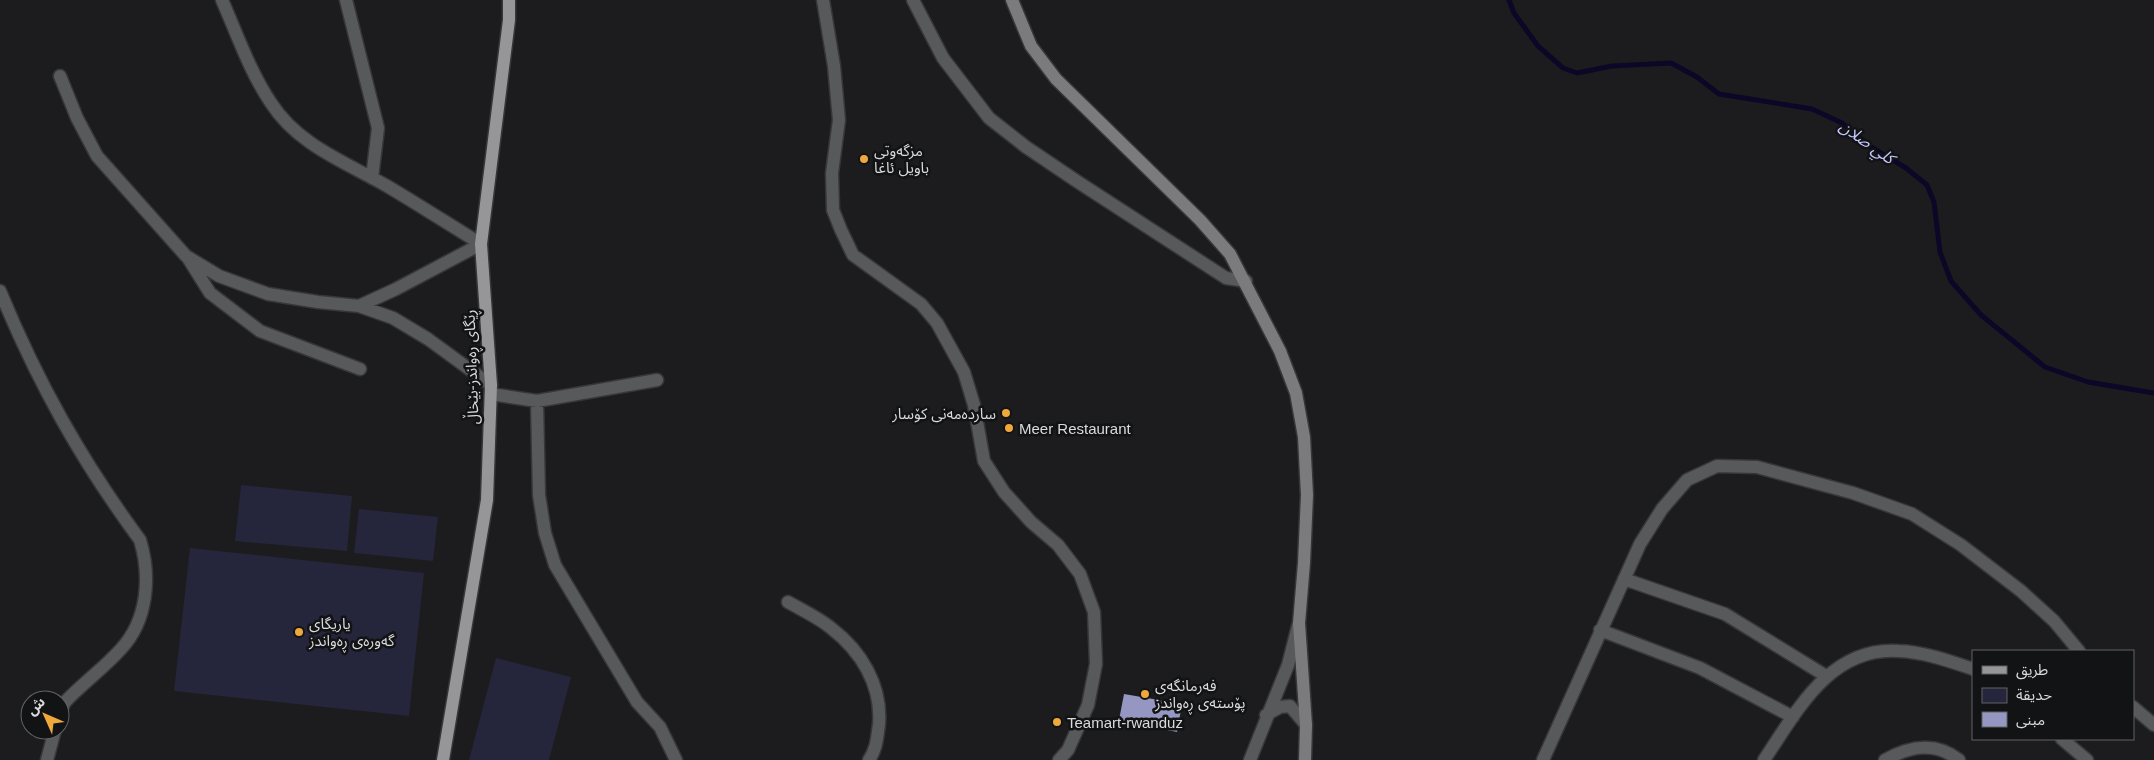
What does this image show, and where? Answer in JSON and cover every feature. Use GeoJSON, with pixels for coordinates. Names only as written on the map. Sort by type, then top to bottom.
{"type":"FeatureCollection","features":[{"type":"Feature","properties":{"kind":"main road","name":"ڕێگای ڕەواندز-بێخاڵ"},"geometry":{"type":"LineString","coordinates":[[443,760],[488,500],[491,390],[481,244],[509,20],[509,0]]}},
{"type":"Feature","properties":{"kind":"street"},"geometry":{"type":"LineString","coordinates":[[222,0],[242,46],[271,103],[298,134],[316,148],[372,178],[481,244]]}},
{"type":"Feature","properties":{"kind":"street"},"geometry":{"type":"LineString","coordinates":[[346,0],[378,128],[372,178]]}},
{"type":"Feature","properties":{"kind":"street"},"geometry":{"type":"LineString","coordinates":[[823,0],[834,66],[839,120],[832,173],[833,210],[841,230],[853,255],[920,304],[937,323],[964,372],[974,405],[984,461],[1004,492],[1031,522],[1058,545],[1080,574],[1094,612],[1096,664],[1088,705],[1068,750],[1059,760]]}},
{"type":"Feature","properties":{"kind":"street"},"geometry":{"type":"LineString","coordinates":[[913,0],[943,58],[989,118],[1078,182],[1226,278],[1246,281]]}},
{"type":"Feature","properties":{"kind":"street"},"geometry":{"type":"LineString","coordinates":[[1012,0],[1031,46],[1056,79],[1200,220],[1230,254],[1246,281],[1280,351],[1296,393],[1304,437],[1306,495],[1304,563],[1299,623],[1306,725],[1304,760]]}},
{"type":"Feature","properties":{"kind":"street"},"geometry":{"type":"LineString","coordinates":[[60,76],[77,118],[97,156],[186,256],[210,293],[260,331],[360,369]]}},
{"type":"Feature","properties":{"kind":"street"},"geometry":{"type":"LineString","coordinates":[[359,306],[396,290],[481,244]]}},
{"type":"Feature","properties":{"kind":"street"},"geometry":{"type":"LineString","coordinates":[[186,256],[219,276],[268,294],[359,306],[400,322],[428,339],[491,390],[537,401],[657,380]]}},
{"type":"Feature","properties":{"kind":"street"},"geometry":{"type":"LineString","coordinates":[[0,291],[37,375],[70,436],[140,540],[146,560],[146,586],[142,612],[134,632],[122,648],[70,697]]}},
{"type":"Feature","properties":{"kind":"street"},"geometry":{"type":"LineString","coordinates":[[537,401],[539,495],[545,532],[556,565],[637,702],[660,727],[676,760]]}},
{"type":"Feature","properties":{"kind":"street"},"geometry":{"type":"LineString","coordinates":[[1548,758],[1600,630],[1640,544],[1662,510],[1687,480],[1717,466],[1756,467],[1853,493],[1912,514],[1962,545],[2021,591],[2054,621],[2078,650]]}},
{"type":"Feature","properties":{"kind":"street"},"geometry":{"type":"LineString","coordinates":[[1624,579],[1725,614],[1826,676]]}},
{"type":"Feature","properties":{"kind":"street"},"geometry":{"type":"LineString","coordinates":[[788,602],[831,628],[861,658],[874,683],[880,711],[876,750],[869,760]]}},
{"type":"Feature","properties":{"kind":"street"},"geometry":{"type":"LineString","coordinates":[[1250,760],[1266,715],[1288,665],[1299,623]]}},
{"type":"Feature","properties":{"kind":"street"},"geometry":{"type":"LineString","coordinates":[[1600,630],[1700,668],[1793,718]]}},
{"type":"Feature","properties":{"kind":"street"},"geometry":{"type":"LineString","coordinates":[[1764,760],[1818,683],[1839,665],[1867,654],[1898,651],[1942,659],[1972,669]]}},
{"type":"Feature","properties":{"kind":"street"},"geometry":{"type":"LineString","coordinates":[[1266,715],[1280,706],[1290,706],[1306,725]]}},
{"type":"Feature","properties":{"kind":"street"},"geometry":{"type":"LineString","coordinates":[[2134,707],[2154,725]]}},
{"type":"Feature","properties":{"kind":"street"},"geometry":{"type":"LineString","coordinates":[[47,760],[52,740]]}},
{"type":"Feature","properties":{"kind":"street"},"geometry":{"type":"LineString","coordinates":[[2063,740],[2087,760]]}},
{"type":"Feature","properties":{"kind":"street"},"geometry":{"type":"LineString","coordinates":[[1886,760],[1908,748],[1926,747],[1952,754],[1959,760]]}},
{"type":"Feature","properties":{"kind":"green space"},"geometry":{"type":"Polygon","coordinates":[[[241,485],[352,496],[347,551],[235,541],[241,485]]]}},
{"type":"Feature","properties":{"kind":"green space"},"geometry":{"type":"Polygon","coordinates":[[[359,509],[438,517],[433,561],[354,553],[359,509]]]}},
{"type":"Feature","properties":{"kind":"green space","name":"یاریگای گەورەی ڕەواندز"},"geometry":{"type":"Polygon","coordinates":[[[190,548],[424,573],[409,716],[174,691],[190,548]]]}},
{"type":"Feature","properties":{"kind":"green space"},"geometry":{"type":"Polygon","coordinates":[[[496,658],[571,677],[549,760],[469,760],[496,658]]]}},
{"type":"Feature","properties":{"kind":"building"},"geometry":{"type":"Polygon","coordinates":[[[1124,694],[1182,704],[1177,732],[1119,720],[1124,694]]]}},
{"type":"Feature","properties":{"kind":"waterway","name":"كلي صلان"},"geometry":{"type":"LineString","coordinates":[[1509,0],[1514,13],[1538,46],[1563,68],[1577,73],[1612,66],[1671,63],[1697,77],[1719,94],[1812,109],[1842,123],[1871,147],[1906,168],[1927,185],[1934,202],[1940,252],[1951,281],[1981,315],[2045,367],[2088,382],[2154,393]]}},
{"type":"Feature","properties":{"kind":"place","name":"مزگەوتی باویل ئاغا"},"geometry":{"type":"Point","coordinates":[864,159]}},
{"type":"Feature","properties":{"kind":"place","name":"ساردەمەنی کۆسار"},"geometry":{"type":"Point","coordinates":[1006,413]}},
{"type":"Feature","properties":{"kind":"place","name":"Meer Restaurant"},"geometry":{"type":"Point","coordinates":[1009,428]}},
{"type":"Feature","properties":{"kind":"place","name":"یاریگای گەورەی ڕەواندز"},"geometry":{"type":"Point","coordinates":[299,632]}},
{"type":"Feature","properties":{"kind":"place","name":"فەرمانگەی پۆستەی ڕەواندز"},"geometry":{"type":"Point","coordinates":[1145,694]}},
{"type":"Feature","properties":{"kind":"place","name":"Teamart-rwanduz"},"geometry":{"type":"Point","coordinates":[1057,722]}}]}
